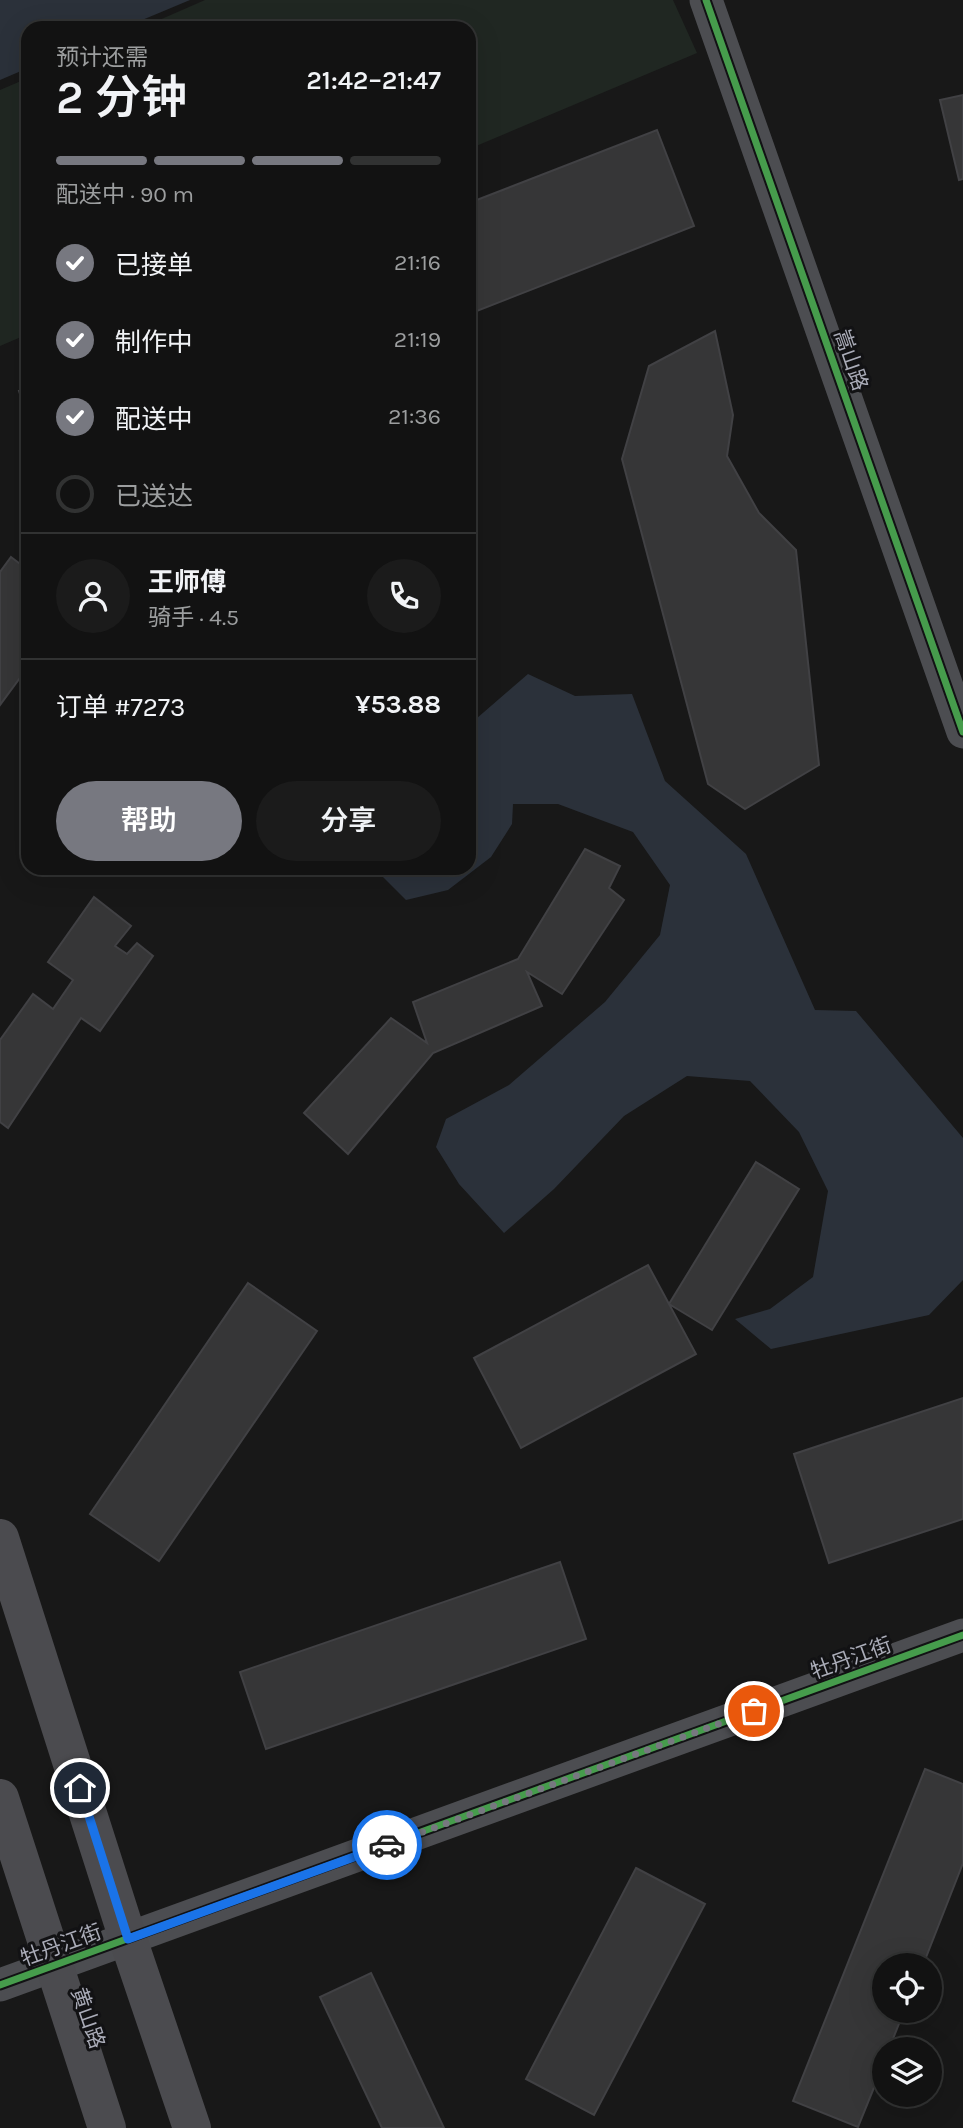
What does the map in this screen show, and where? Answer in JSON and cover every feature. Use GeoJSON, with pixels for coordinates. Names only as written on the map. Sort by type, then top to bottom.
{"type":"FeatureCollection","features":[{"type":"Feature","properties":{"kind":"main road"},"geometry":{"type":"LineString","coordinates":[[0,1538],[128,1939],[192,2128]]}},
{"type":"Feature","properties":{"kind":"main road","name":"黄山路"},"geometry":{"type":"LineString","coordinates":[[0,1798],[107,2128]]}},
{"type":"Feature","properties":{"kind":"street","name":"嵩山路"},"geometry":{"type":"LineString","coordinates":[[706,0],[963,733]]}},
{"type":"Feature","properties":{"kind":"street","name":"牡丹江街"},"geometry":{"type":"LineString","coordinates":[[0,1985],[963,1635]]}},
{"type":"Feature","properties":{"kind":"shaded area"},"geometry":{"type":"Polygon","coordinates":[[[0,0],[190,0],[140,21],[21,21],[21,71],[0,80],[0,0]]]}},
{"type":"Feature","properties":{"kind":"shaded area"},"geometry":{"type":"Polygon","coordinates":[[[205,0],[673,0],[697,53],[476,146],[476,21],[157,21],[205,0]]]}},
{"type":"Feature","properties":{"kind":"shaded area"},"geometry":{"type":"Polygon","coordinates":[[[21,81],[21,337],[0,346],[0,90],[21,81]]]}},
{"type":"Feature","properties":{"kind":"shaded area"},"geometry":{"type":"Polygon","coordinates":[[[528,674],[575,696],[632,694],[665,781],[746,854],[815,1010],[856,1011],[963,1138],[963,1280],[929,1315],[771,1349],[735,1319],[770,1309],[813,1277],[828,1191],[799,1132],[750,1081],[687,1076],[624,1116],[554,1189],[504,1233],[459,1184],[436,1147],[446,1119],[509,1085],[605,1002],[660,935],[670,885],[633,832],[558,804],[513,804],[512,824],[491,857],[476,869],[476,719],[528,674]]]}},
{"type":"Feature","properties":{"kind":"shaded area"},"geometry":{"type":"Polygon","coordinates":[[[381,875],[468,875],[448,890],[406,900],[381,875]]]}},
{"type":"Feature","properties":{"kind":"building"},"geometry":{"type":"Polygon","coordinates":[[[963,95],[963,179],[959,180],[940,100],[963,95]]]}},
{"type":"Feature","properties":{"kind":"building"},"geometry":{"type":"Polygon","coordinates":[[[657,130],[694,226],[476,311],[476,200],[657,130]]]}},
{"type":"Feature","properties":{"kind":"building"},"geometry":{"type":"Polygon","coordinates":[[[715,331],[733,415],[727,456],[759,513],[796,550],[819,765],[745,809],[708,784],[622,459],[649,366],[715,331]]]}},
{"type":"Feature","properties":{"kind":"building"},"geometry":{"type":"Polygon","coordinates":[[[11,557],[21,565],[21,676],[0,705],[0,572],[11,557]]]}},
{"type":"Feature","properties":{"kind":"building"},"geometry":{"type":"Polygon","coordinates":[[[585,849],[620,866],[609,888],[624,900],[562,994],[527,972],[542,1006],[433,1053],[348,1154],[304,1113],[391,1018],[427,1043],[413,1002],[518,959],[585,849]]]}},
{"type":"Feature","properties":{"kind":"building"},"geometry":{"type":"Polygon","coordinates":[[[94,897],[131,926],[115,946],[127,954],[137,943],[153,956],[100,1031],[81,1018],[8,1128],[0,1122],[0,1040],[33,994],[53,1009],[73,980],[48,962],[94,897]]]}},
{"type":"Feature","properties":{"kind":"building"},"geometry":{"type":"Polygon","coordinates":[[[756,1162],[799,1189],[712,1330],[669,1304],[756,1162]]]}},
{"type":"Feature","properties":{"kind":"building"},"geometry":{"type":"Polygon","coordinates":[[[648,1265],[696,1354],[521,1448],[474,1358],[648,1265]]]}},
{"type":"Feature","properties":{"kind":"building"},"geometry":{"type":"Polygon","coordinates":[[[248,1283],[317,1331],[159,1561],[90,1514],[248,1283]]]}},
{"type":"Feature","properties":{"kind":"building"},"geometry":{"type":"Polygon","coordinates":[[[963,1398],[963,1519],[829,1563],[794,1454],[963,1398]]]}},
{"type":"Feature","properties":{"kind":"building"},"geometry":{"type":"Polygon","coordinates":[[[560,1562],[586,1639],[266,1749],[240,1672],[560,1562]]]}},
{"type":"Feature","properties":{"kind":"building"},"geometry":{"type":"Polygon","coordinates":[[[925,1769],[963,1784],[963,1863],[928,1953],[872,1953],[872,2023],[899,2023],[894,2037],[872,2037],[872,2093],[858,2127],[793,2101],[925,1769]]]}},
{"type":"Feature","properties":{"kind":"building"},"geometry":{"type":"Polygon","coordinates":[[[636,1868],[705,1904],[594,2115],[526,2079],[636,1868]]]}},
{"type":"Feature","properties":{"kind":"building"},"geometry":{"type":"Polygon","coordinates":[[[371,1973],[444,2128],[382,2128],[320,1997],[371,1973]]]}},
{"type":"Feature","properties":{"kind":"cycle path"},"geometry":{"type":"LineString","coordinates":[[706,0],[963,732]]}},
{"type":"Feature","properties":{"kind":"cycle path"},"geometry":{"type":"LineString","coordinates":[[0,1985],[963,1635]]}},
{"type":"Feature","properties":{"kind":"way so far"},"geometry":{"type":"LineString","coordinates":[[387,1845],[754,1711]]}},
{"type":"Feature","properties":{"kind":"route"},"geometry":{"type":"LineString","coordinates":[[80,1788],[128,1939],[387,1845]]}}]}
